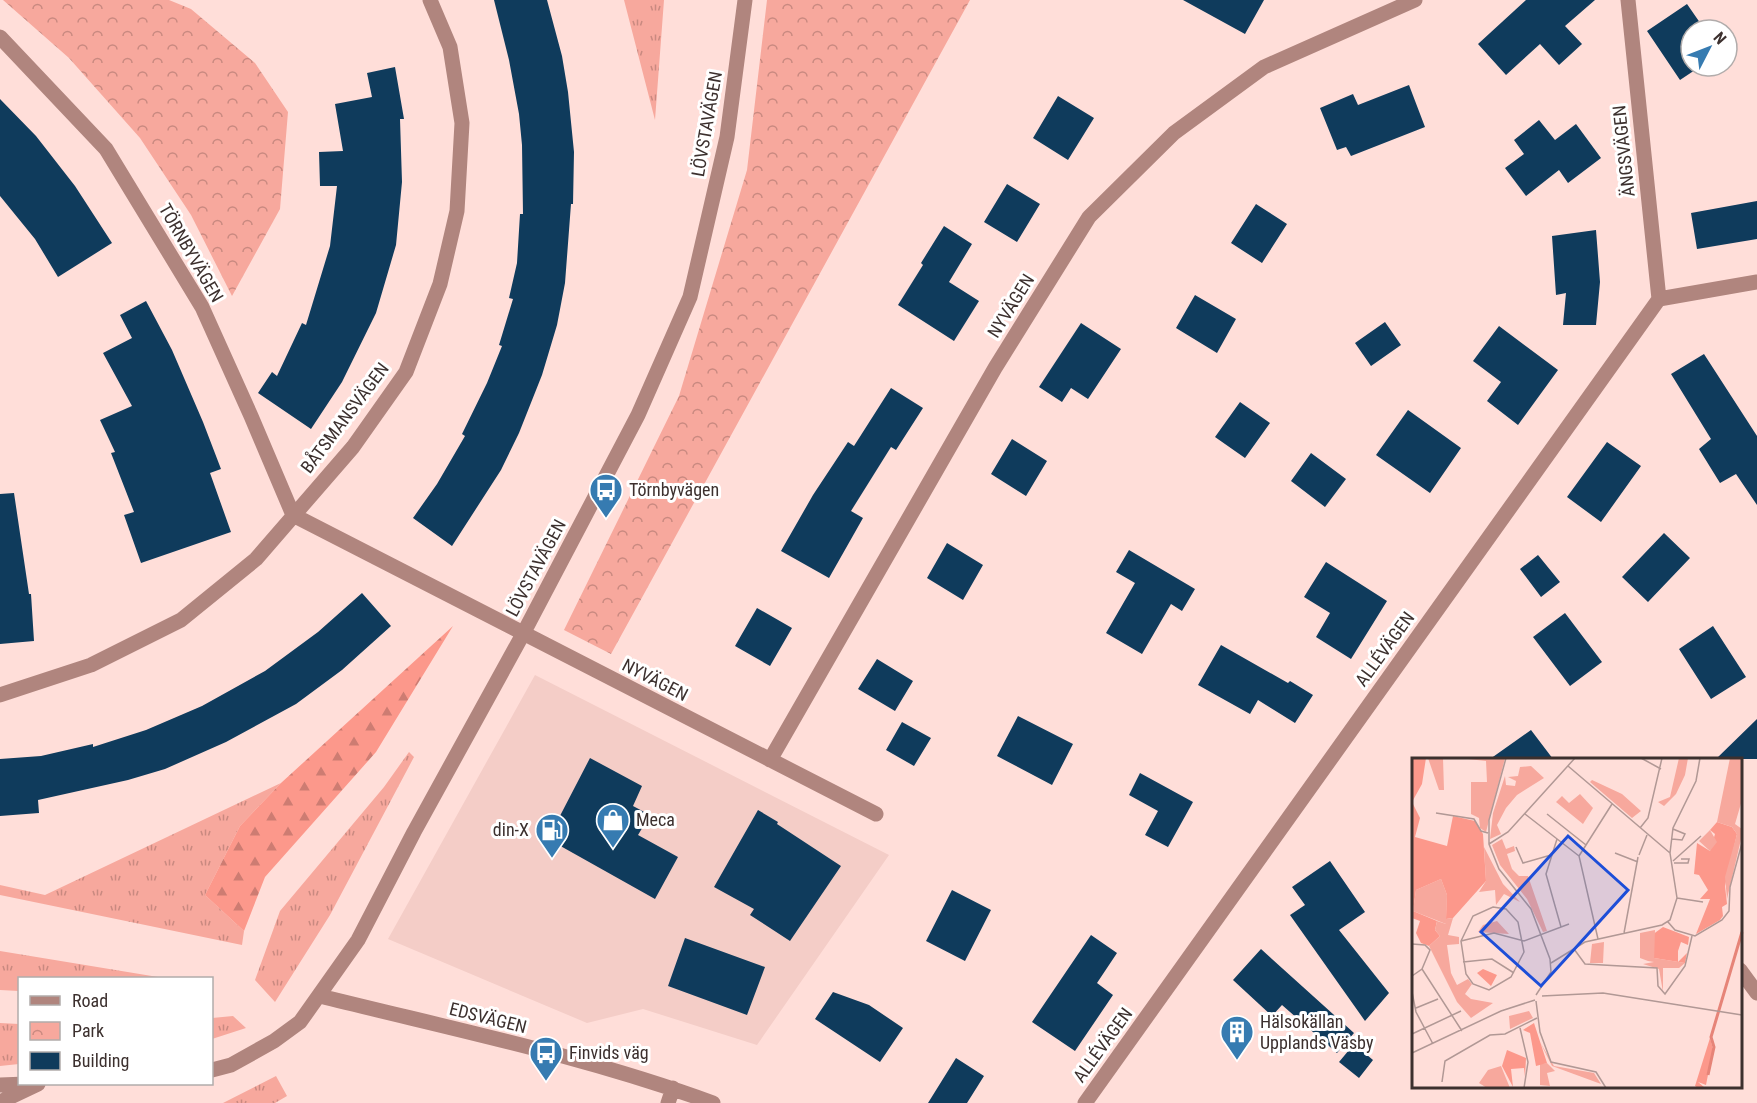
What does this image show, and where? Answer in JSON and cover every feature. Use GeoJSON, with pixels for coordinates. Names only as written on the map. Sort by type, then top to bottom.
{"type":"FeatureCollection","features":[{"type":"Feature","properties":{"kind":"street","name":"BÅTSMANSVÄGEN"},"geometry":{"type":"LineString","coordinates":[[0,695],[92,665],[182,620],[256,559],[353,447],[406,372],[440,284],[457,211],[462,123],[450,47],[430,0]]}},
{"type":"Feature","properties":{"kind":"street","name":"LÖVSTAVÄGEN"},"geometry":{"type":"LineString","coordinates":[[213,1070],[231,1065],[274,1041],[300,1022],[358,940],[638,415],[690,297],[727,137],[745,0]]}},
{"type":"Feature","properties":{"kind":"street","name":"ÄNGSVÄGEN"},"geometry":{"type":"LineString","coordinates":[[1628,0],[1659,299]]}},
{"type":"Feature","properties":{"kind":"street","name":"NYVÄGEN"},"geometry":{"type":"LineString","coordinates":[[770,760],[995,368],[1089,217],[1174,133],[1264,67],[1410,1]]}},
{"type":"Feature","properties":{"kind":"street","name":"TÖRNBYVÄGEN"},"geometry":{"type":"LineString","coordinates":[[0,37],[106,149],[202,308],[293,515]]}},
{"type":"Feature","properties":{"kind":"street"},"geometry":{"type":"LineString","coordinates":[[1659,299],[1757,282]]}},
{"type":"Feature","properties":{"kind":"street","name":"ALLÉVÄGEN"},"geometry":{"type":"LineString","coordinates":[[1085,1103],[1659,299]]}},
{"type":"Feature","properties":{"kind":"street"},"geometry":{"type":"LineString","coordinates":[[293,515],[523,634]]}},
{"type":"Feature","properties":{"kind":"street","name":"NYVÄGEN"},"geometry":{"type":"LineString","coordinates":[[523,634],[876,814]]}},
{"type":"Feature","properties":{"kind":"street"},"geometry":{"type":"LineString","coordinates":[[1742,973],[1757,993]]}},
{"type":"Feature","properties":{"kind":"street","name":"EDSVÄGEN"},"geometry":{"type":"LineString","coordinates":[[320,996],[597,1065],[670,1096],[713,1103]]}},
{"type":"Feature","properties":{"kind":"street"},"geometry":{"type":"LineString","coordinates":[[0,1085],[18,1084]]}},
{"type":"Feature","properties":{"kind":"street"},"geometry":{"type":"LineString","coordinates":[[0,1102],[34,1085]]}},
{"type":"Feature","properties":{"kind":"shaded area"},"geometry":{"type":"Polygon","coordinates":[[[535,675],[889,855],[757,1045],[643,1009],[587,1023],[388,939],[535,675]]]}},
{"type":"Feature","properties":{"kind":"green space"},"geometry":{"type":"Polygon","coordinates":[[[3,0],[169,0],[191,9],[255,63],[288,112],[280,209],[232,296],[191,215],[140,138],[69,58],[3,0]]]}},
{"type":"Feature","properties":{"kind":"green space"},"geometry":{"type":"Polygon","coordinates":[[[624,0],[664,0],[655,120],[624,0]]]}},
{"type":"Feature","properties":{"kind":"green space"},"geometry":{"type":"Polygon","coordinates":[[[767,0],[970,0],[611,654],[564,630],[679,396],[747,170],[767,0]]]}},
{"type":"Feature","properties":{"kind":"green space"},"geometry":{"type":"Polygon","coordinates":[[[453,626],[376,752],[265,877],[244,931],[205,895],[240,826],[281,783],[453,626]]]}},
{"type":"Feature","properties":{"kind":"green space"},"geometry":{"type":"Polygon","coordinates":[[[409,752],[414,757],[330,915],[275,1002],[255,980],[280,911],[384,787],[409,752]]]}},
{"type":"Feature","properties":{"kind":"green space"},"geometry":{"type":"Polygon","coordinates":[[[281,783],[240,826],[205,895],[244,931],[242,945],[0,895],[0,885],[45,895],[281,783]]]}},
{"type":"Feature","properties":{"kind":"green space"},"geometry":{"type":"Polygon","coordinates":[[[0,951],[158,977],[18,977],[18,991],[0,990],[0,951]]]}},
{"type":"Feature","properties":{"kind":"green space"},"geometry":{"type":"Polygon","coordinates":[[[233,1016],[246,1028],[213,1039],[213,1018],[233,1016]]]}},
{"type":"Feature","properties":{"kind":"green space"},"geometry":{"type":"Polygon","coordinates":[[[0,1023],[18,1024],[18,1064],[0,1066],[0,1023]]]}},
{"type":"Feature","properties":{"kind":"green space"},"geometry":{"type":"Polygon","coordinates":[[[276,1076],[287,1096],[275,1103],[223,1103],[276,1076]]]}},
{"type":"Feature","properties":{"kind":"building"},"geometry":{"type":"Polygon","coordinates":[[[494,0],[547,0],[562,56],[568,92],[574,152],[573,204],[571,204],[565,283],[557,325],[542,375],[519,433],[501,470],[452,546],[413,518],[437,484],[465,436],[462,434],[502,346],[499,345],[513,299],[509,298],[517,263],[520,214],[523,214],[519,114],[494,0]]]}},
{"type":"Feature","properties":{"kind":"building"},"geometry":{"type":"Polygon","coordinates":[[[1183,0],[1264,0],[1245,34],[1183,0]]]}},
{"type":"Feature","properties":{"kind":"building"},"geometry":{"type":"Polygon","coordinates":[[[1526,0],[1595,0],[1565,26],[1582,44],[1559,65],[1540,44],[1506,75],[1478,44],[1526,0]]]}},
{"type":"Feature","properties":{"kind":"building"},"geometry":{"type":"Polygon","coordinates":[[[1687,4],[1697,18],[1679,18],[1679,78],[1683,78],[1680,80],[1647,31],[1687,4]]]}},
{"type":"Feature","properties":{"kind":"building"},"geometry":{"type":"Polygon","coordinates":[[[395,67],[404,119],[400,119],[402,182],[396,245],[376,313],[342,382],[311,429],[258,393],[272,372],[277,376],[302,323],[306,325],[330,246],[337,186],[320,186],[319,152],[343,151],[335,104],[372,97],[367,73],[395,67]]]}},
{"type":"Feature","properties":{"kind":"building"},"geometry":{"type":"Polygon","coordinates":[[[1409,85],[1425,127],[1351,156],[1346,147],[1337,150],[1320,108],[1353,94],[1358,105],[1409,85]]]}},
{"type":"Feature","properties":{"kind":"building"},"geometry":{"type":"Polygon","coordinates":[[[1058,96],[1094,118],[1068,160],[1033,138],[1058,96]]]}},
{"type":"Feature","properties":{"kind":"building"},"geometry":{"type":"Polygon","coordinates":[[[0,99],[36,136],[75,186],[112,243],[58,277],[35,239],[0,196],[0,99]]]}},
{"type":"Feature","properties":{"kind":"building"},"geometry":{"type":"Polygon","coordinates":[[[1539,120],[1555,140],[1576,124],[1601,158],[1568,183],[1559,170],[1526,196],[1505,168],[1524,154],[1514,140],[1539,120]]]}},
{"type":"Feature","properties":{"kind":"building"},"geometry":{"type":"Polygon","coordinates":[[[1007,184],[1040,204],[1017,242],[984,222],[1007,184]]]}},
{"type":"Feature","properties":{"kind":"building"},"geometry":{"type":"Polygon","coordinates":[[[1757,201],[1757,239],[1697,249],[1691,213],[1757,201]]]}},
{"type":"Feature","properties":{"kind":"building"},"geometry":{"type":"Polygon","coordinates":[[[1256,204],[1287,224],[1262,263],[1231,243],[1256,204]]]}},
{"type":"Feature","properties":{"kind":"building"},"geometry":{"type":"Polygon","coordinates":[[[944,226],[972,244],[949,282],[979,301],[954,341],[898,305],[944,226]]]}},
{"type":"Feature","properties":{"kind":"building"},"geometry":{"type":"Polygon","coordinates":[[[1596,230],[1600,282],[1596,325],[1563,325],[1566,293],[1556,295],[1552,236],[1596,230]]]}},
{"type":"Feature","properties":{"kind":"building"},"geometry":{"type":"Polygon","coordinates":[[[1195,295],[1236,319],[1217,353],[1176,328],[1195,295]]]}},
{"type":"Feature","properties":{"kind":"building"},"geometry":{"type":"Polygon","coordinates":[[[146,301],[172,350],[221,469],[210,473],[231,532],[141,563],[124,515],[134,512],[111,453],[115,452],[100,420],[132,406],[103,353],[132,338],[120,315],[146,301]]]}},
{"type":"Feature","properties":{"kind":"building"},"geometry":{"type":"Polygon","coordinates":[[[1385,322],[1401,345],[1371,366],[1355,343],[1385,322]]]}},
{"type":"Feature","properties":{"kind":"building"},"geometry":{"type":"Polygon","coordinates":[[[1081,323],[1121,349],[1088,399],[1071,388],[1062,402],[1039,387],[1081,323]]]}},
{"type":"Feature","properties":{"kind":"building"},"geometry":{"type":"Polygon","coordinates":[[[1499,326],[1558,370],[1518,425],[1487,401],[1501,382],[1473,361],[1499,326]]]}},
{"type":"Feature","properties":{"kind":"building"},"geometry":{"type":"Polygon","coordinates":[[[1704,354],[1757,436],[1757,505],[1736,474],[1720,483],[1699,449],[1711,439],[1671,374],[1704,354]]]}},
{"type":"Feature","properties":{"kind":"building"},"geometry":{"type":"Polygon","coordinates":[[[891,388],[923,408],[896,450],[891,447],[851,511],[863,518],[829,578],[781,551],[813,495],[848,442],[854,446],[891,388]]]}},
{"type":"Feature","properties":{"kind":"building"},"geometry":{"type":"Polygon","coordinates":[[[1240,402],[1270,423],[1245,458],[1215,437],[1240,402]]]}},
{"type":"Feature","properties":{"kind":"building"},"geometry":{"type":"Polygon","coordinates":[[[1408,410],[1461,448],[1430,493],[1376,455],[1408,410]]]}},
{"type":"Feature","properties":{"kind":"building"},"geometry":{"type":"Polygon","coordinates":[[[1012,439],[1047,461],[1026,496],[991,474],[1012,439]]]}},
{"type":"Feature","properties":{"kind":"building"},"geometry":{"type":"Polygon","coordinates":[[[1607,442],[1641,466],[1601,522],[1567,497],[1607,442]]]}},
{"type":"Feature","properties":{"kind":"building"},"geometry":{"type":"Polygon","coordinates":[[[1311,453],[1346,479],[1325,507],[1291,481],[1311,453]]]}},
{"type":"Feature","properties":{"kind":"building"},"geometry":{"type":"Polygon","coordinates":[[[14,493],[29,594],[31,594],[34,641],[0,644],[0,494],[14,493]]]}},
{"type":"Feature","properties":{"kind":"building"},"geometry":{"type":"Polygon","coordinates":[[[1664,533],[1690,558],[1648,602],[1622,577],[1664,533]]]}},
{"type":"Feature","properties":{"kind":"building"},"geometry":{"type":"Polygon","coordinates":[[[947,543],[983,565],[963,600],[927,578],[947,543]]]}},
{"type":"Feature","properties":{"kind":"building"},"geometry":{"type":"Polygon","coordinates":[[[1129,550],[1195,589],[1182,611],[1171,604],[1142,654],[1106,633],[1135,583],[1116,572],[1129,550]]]}},
{"type":"Feature","properties":{"kind":"building"},"geometry":{"type":"Polygon","coordinates":[[[1538,555],[1560,582],[1541,597],[1520,569],[1538,555]]]}},
{"type":"Feature","properties":{"kind":"building"},"geometry":{"type":"Polygon","coordinates":[[[1326,562],[1387,601],[1351,659],[1316,637],[1330,613],[1304,597],[1326,562]]]}},
{"type":"Feature","properties":{"kind":"building"},"geometry":{"type":"Polygon","coordinates":[[[362,593],[391,626],[342,670],[296,704],[226,742],[165,769],[128,780],[38,800],[39,813],[0,816],[0,759],[41,756],[93,744],[93,747],[146,730],[202,706],[265,671],[318,632],[362,593]]]}},
{"type":"Feature","properties":{"kind":"building"},"geometry":{"type":"Polygon","coordinates":[[[757,608],[792,628],[770,666],[735,646],[757,608]]]}},
{"type":"Feature","properties":{"kind":"building"},"geometry":{"type":"Polygon","coordinates":[[[1565,613],[1602,662],[1570,686],[1533,637],[1565,613]]]}},
{"type":"Feature","properties":{"kind":"building"},"geometry":{"type":"Polygon","coordinates":[[[1713,626],[1746,677],[1711,699],[1679,649],[1713,626]]]}},
{"type":"Feature","properties":{"kind":"building"},"geometry":{"type":"Polygon","coordinates":[[[1221,645],[1313,695],[1295,723],[1258,700],[1250,714],[1198,685],[1221,645]]]}},
{"type":"Feature","properties":{"kind":"building"},"geometry":{"type":"Polygon","coordinates":[[[877,659],[913,681],[895,711],[858,689],[877,659]]]}},
{"type":"Feature","properties":{"kind":"building"},"geometry":{"type":"Polygon","coordinates":[[[1018,716],[1073,744],[1052,785],[997,756],[1018,716]]]}},
{"type":"Feature","properties":{"kind":"building"},"geometry":{"type":"Polygon","coordinates":[[[1757,719],[1757,759],[1717,758],[1757,719]]]}},
{"type":"Feature","properties":{"kind":"building"},"geometry":{"type":"Polygon","coordinates":[[[902,722],[931,738],[914,766],[886,750],[902,722]]]}},
{"type":"Feature","properties":{"kind":"building"},"geometry":{"type":"Polygon","coordinates":[[[1531,730],[1552,758],[1491,758],[1531,730]]]}},
{"type":"Feature","properties":{"kind":"building"},"geometry":{"type":"Polygon","coordinates":[[[590,758],[642,786],[633,806],[650,815],[638,835],[678,857],[655,899],[548,839],[590,758]]]}},
{"type":"Feature","properties":{"kind":"building"},"geometry":{"type":"Polygon","coordinates":[[[1140,773],[1193,802],[1168,847],[1145,835],[1158,811],[1129,795],[1140,773]]]}},
{"type":"Feature","properties":{"kind":"building"},"geometry":{"type":"Polygon","coordinates":[[[758,810],[841,866],[790,941],[750,915],[754,909],[714,887],[758,810]]]}},
{"type":"Feature","properties":{"kind":"building"},"geometry":{"type":"Polygon","coordinates":[[[1330,861],[1365,912],[1339,930],[1389,993],[1365,1021],[1290,915],[1305,905],[1292,887],[1330,861]]]}},
{"type":"Feature","properties":{"kind":"building"},"geometry":{"type":"Polygon","coordinates":[[[952,890],[991,910],[965,961],[926,941],[952,890]]]}},
{"type":"Feature","properties":{"kind":"building"},"geometry":{"type":"Polygon","coordinates":[[[1091,935],[1117,953],[1097,983],[1113,995],[1075,1051],[1032,1022],[1091,935]]]}},
{"type":"Feature","properties":{"kind":"building"},"geometry":{"type":"Polygon","coordinates":[[[685,938],[765,967],[747,1015],[668,986],[685,938]]]}},
{"type":"Feature","properties":{"kind":"building"},"geometry":{"type":"Polygon","coordinates":[[[1261,949],[1354,1033],[1337,1053],[1282,1005],[1272,1016],[1233,980],[1261,949]]]}},
{"type":"Feature","properties":{"kind":"building"},"geometry":{"type":"Polygon","coordinates":[[[833,992],[869,1005],[903,1028],[880,1062],[815,1019],[833,992]]]}},
{"type":"Feature","properties":{"kind":"building"},"geometry":{"type":"Polygon","coordinates":[[[1354,1044],[1373,1060],[1359,1078],[1339,1062],[1354,1044]]]}},
{"type":"Feature","properties":{"kind":"building"},"geometry":{"type":"Polygon","coordinates":[[[956,1058],[984,1076],[967,1103],[928,1103],[956,1058]]]}},
{"type":"Feature","properties":{"kind":"place","name":"Törnbyvägen"},"geometry":{"type":"Point","coordinates":[606,519]}},
{"type":"Feature","properties":{"kind":"place","name":"Meca"},"geometry":{"type":"Point","coordinates":[613,849]}},
{"type":"Feature","properties":{"kind":"place","name":"din-X"},"geometry":{"type":"Point","coordinates":[552,859]}},
{"type":"Feature","properties":{"kind":"place","name":"Hälsokällan Upplands Väsby"},"geometry":{"type":"Point","coordinates":[1237,1061]}},
{"type":"Feature","properties":{"kind":"place","name":"Finvids väg"},"geometry":{"type":"Point","coordinates":[546,1082]}}]}
